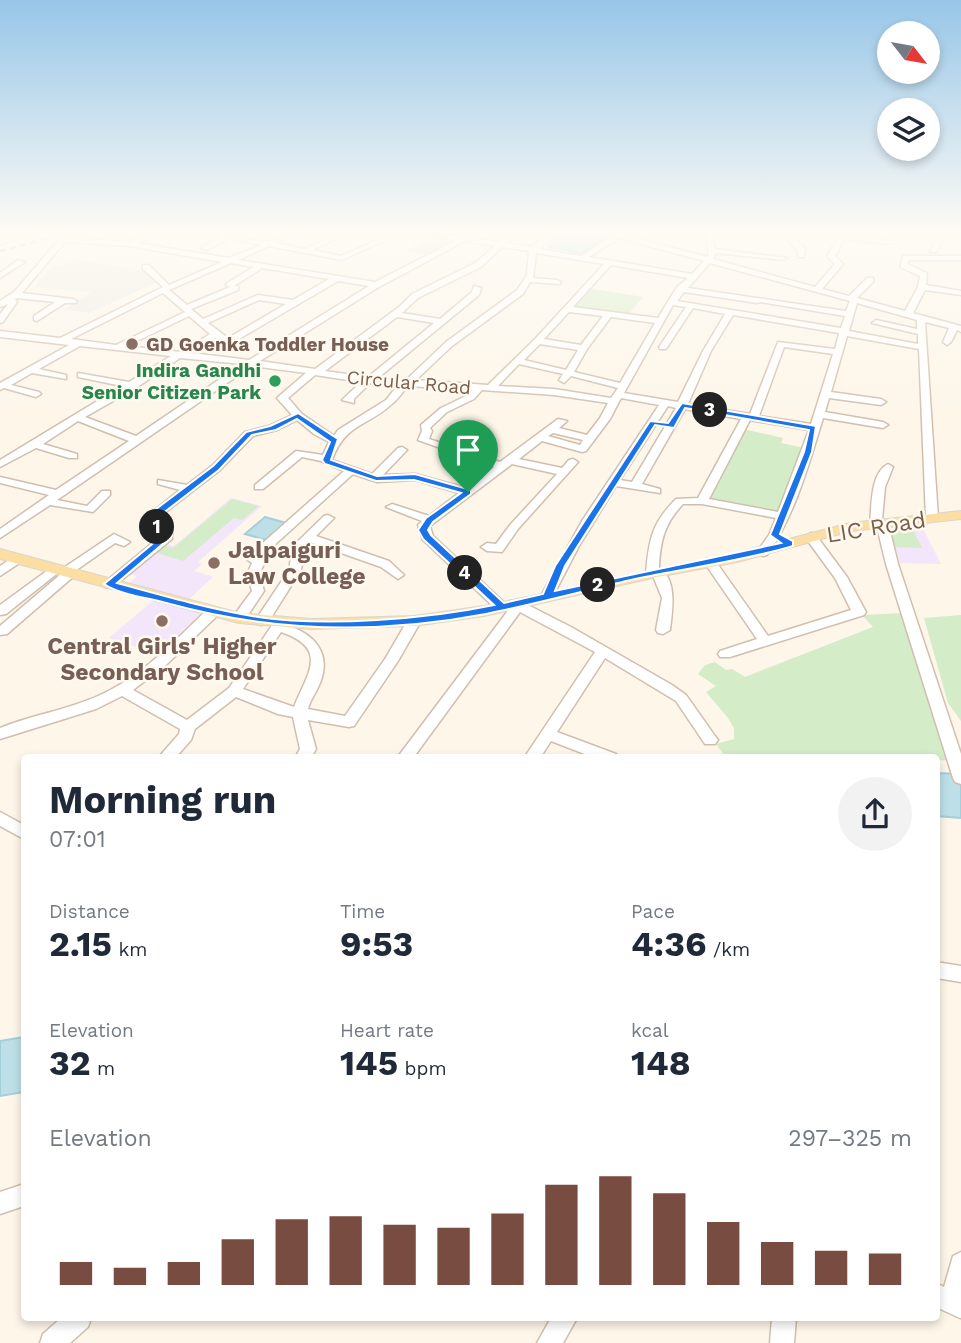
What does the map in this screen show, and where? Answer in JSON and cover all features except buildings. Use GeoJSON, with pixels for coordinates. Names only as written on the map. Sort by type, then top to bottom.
{"type":"FeatureCollection","features":[{"type":"Feature","properties":{"kind":"main road","name":"LIC Road"},"geometry":{"type":"LineString","coordinates":[[0,554],[221,617],[272,623],[414,621],[509,606],[655,572],[763,551],[782,539],[811,537],[879,524],[961,516]]}},
{"type":"Feature","properties":{"kind":"street"},"geometry":{"type":"LineString","coordinates":[[0,320],[15,297]]}},
{"type":"Feature","properties":{"kind":"street"},"geometry":{"type":"LineString","coordinates":[[24,297],[68,300],[37,318]]}},
{"type":"Feature","properties":{"kind":"street"},"geometry":{"type":"LineString","coordinates":[[59,342],[151,297]]}},
{"type":"Feature","properties":{"kind":"street"},"geometry":{"type":"LineString","coordinates":[[175,297],[224,341],[232,340],[304,297]]}},
{"type":"Feature","properties":{"kind":"street"},"geometry":{"type":"LineString","coordinates":[[116,348],[213,297]]}},
{"type":"Feature","properties":{"kind":"street"},"geometry":{"type":"LineString","coordinates":[[204,322],[258,297],[293,303]]}},
{"type":"Feature","properties":{"kind":"street"},"geometry":{"type":"LineString","coordinates":[[0,534],[250,363],[357,297]]}},
{"type":"Feature","properties":{"kind":"street"},"geometry":{"type":"LineString","coordinates":[[335,441],[298,416],[283,397],[414,297]]}},
{"type":"Feature","properties":{"kind":"street"},"geometry":{"type":"LineString","coordinates":[[351,401],[347,400],[471,297]]}},
{"type":"Feature","properties":{"kind":"street"},"geometry":{"type":"LineString","coordinates":[[327,458],[335,441],[357,420],[389,401],[449,344],[514,297]]}},
{"type":"Feature","properties":{"kind":"street"},"geometry":{"type":"LineString","coordinates":[[487,547],[498,549],[502,546],[515,526],[569,467],[505,463],[422,440],[427,431],[425,427],[444,410],[483,389],[517,361],[579,297]]}},
{"type":"Feature","properties":{"kind":"street"},"geometry":{"type":"LineString","coordinates":[[540,437],[582,449],[619,394],[675,297]]}},
{"type":"Feature","properties":{"kind":"street"},"geometry":{"type":"LineString","coordinates":[[734,297],[849,314]]}},
{"type":"Feature","properties":{"kind":"street"},"geometry":{"type":"LineString","coordinates":[[748,315],[760,297]]}},
{"type":"Feature","properties":{"kind":"street"},"geometry":{"type":"LineString","coordinates":[[845,297],[958,328],[947,342]]}},
{"type":"Feature","properties":{"kind":"street"},"geometry":{"type":"LineString","coordinates":[[782,539],[782,516],[814,428],[855,297]]}},
{"type":"Feature","properties":{"kind":"street"},"geometry":{"type":"LineString","coordinates":[[908,314],[917,297]]}},
{"type":"Feature","properties":{"kind":"street"},"geometry":{"type":"LineString","coordinates":[[671,302],[923,347]]}},
{"type":"Feature","properties":{"kind":"street"},"geometry":{"type":"LineString","coordinates":[[663,347],[691,305]]}},
{"type":"Feature","properties":{"kind":"street"},"geometry":{"type":"LineString","coordinates":[[568,309],[659,321]]}},
{"type":"Feature","properties":{"kind":"street"},"geometry":{"type":"LineString","coordinates":[[614,482],[644,490],[707,351],[730,312]]}},
{"type":"Feature","properties":{"kind":"street"},"geometry":{"type":"LineString","coordinates":[[395,314],[439,321]]}},
{"type":"Feature","properties":{"kind":"street"},"geometry":{"type":"LineString","coordinates":[[554,392],[609,314]]}},
{"type":"Feature","properties":{"kind":"street"},"geometry":{"type":"LineString","coordinates":[[921,318],[932,518]]}},
{"type":"Feature","properties":{"kind":"street"},"geometry":{"type":"LineString","coordinates":[[876,323],[922,332]]}},
{"type":"Feature","properties":{"kind":"street"},"geometry":{"type":"LineString","coordinates":[[654,330],[671,333]]}},
{"type":"Feature","properties":{"kind":"street","name":"Circular Road"},"geometry":{"type":"LineString","coordinates":[[0,334],[116,348],[137,355],[250,363],[369,380],[483,389],[619,394],[814,428]]}},
{"type":"Feature","properties":{"kind":"street"},"geometry":{"type":"LineString","coordinates":[[0,464],[216,334]]}},
{"type":"Feature","properties":{"kind":"street"},"geometry":{"type":"LineString","coordinates":[[538,341],[583,348]]}},
{"type":"Feature","properties":{"kind":"street"},"geometry":{"type":"LineString","coordinates":[[1,386],[77,344]]}},
{"type":"Feature","properties":{"kind":"street"},"geometry":{"type":"LineString","coordinates":[[702,501],[750,417],[782,344],[837,352]]}},
{"type":"Feature","properties":{"kind":"street"},"geometry":{"type":"LineString","coordinates":[[517,361],[569,373],[619,394]]}},
{"type":"Feature","properties":{"kind":"street"},"geometry":{"type":"LineString","coordinates":[[30,370],[63,377]]}},
{"type":"Feature","properties":{"kind":"street"},"geometry":{"type":"LineString","coordinates":[[81,375],[133,386]]}},
{"type":"Feature","properties":{"kind":"street"},"geometry":{"type":"LineString","coordinates":[[1,386],[36,394]]}},
{"type":"Feature","properties":{"kind":"street"},"geometry":{"type":"LineString","coordinates":[[824,394],[880,402]]}},
{"type":"Feature","properties":{"kind":"street"},"geometry":{"type":"LineString","coordinates":[[547,596],[560,566],[665,403]]}},
{"type":"Feature","properties":{"kind":"street"},"geometry":{"type":"LineString","coordinates":[[818,414],[883,425]]}},
{"type":"Feature","properties":{"kind":"street"},"geometry":{"type":"LineString","coordinates":[[109,584],[168,536],[168,530],[151,525],[148,520],[216,468],[249,434],[273,428],[298,416]]}},
{"type":"Feature","properties":{"kind":"street"},"geometry":{"type":"LineString","coordinates":[[77,417],[139,441]]}},
{"type":"Feature","properties":{"kind":"street"},"geometry":{"type":"LineString","coordinates":[[562,421],[429,520],[423,530],[426,537],[509,606],[648,676],[681,698],[710,740]]}},
{"type":"Feature","properties":{"kind":"street"},"geometry":{"type":"LineString","coordinates":[[653,422],[671,426]]}},
{"type":"Feature","properties":{"kind":"street"},"geometry":{"type":"LineString","coordinates":[[551,429],[590,439]]}},
{"type":"Feature","properties":{"kind":"street"},"geometry":{"type":"LineString","coordinates":[[37,444],[73,456]]}},
{"type":"Feature","properties":{"kind":"street"},"geometry":{"type":"LineString","coordinates":[[374,478],[402,450]]}},
{"type":"Feature","properties":{"kind":"street"},"geometry":{"type":"LineString","coordinates":[[258,487],[300,453],[327,458],[328,462],[374,478],[415,477],[468,492]]}},
{"type":"Feature","properties":{"kind":"street"},"geometry":{"type":"LineString","coordinates":[[888,467],[875,505],[879,524],[959,771]]}},
{"type":"Feature","properties":{"kind":"street"},"geometry":{"type":"LineString","coordinates":[[0,734],[94,704],[122,690],[258,591],[253,574],[259,562],[252,559],[352,469]]}},
{"type":"Feature","properties":{"kind":"street"},"geometry":{"type":"LineString","coordinates":[[0,480],[86,513],[106,493]]}},
{"type":"Feature","properties":{"kind":"street"},"geometry":{"type":"LineString","coordinates":[[162,482],[188,489]]}},
{"type":"Feature","properties":{"kind":"street"},"geometry":{"type":"LineString","coordinates":[[0,491],[12,483]]}},
{"type":"Feature","properties":{"kind":"street"},"geometry":{"type":"LineString","coordinates":[[663,630],[668,598],[655,572],[653,544],[658,527],[680,501],[702,501],[782,516]]}},
{"type":"Feature","properties":{"kind":"street"},"geometry":{"type":"LineString","coordinates":[[391,507],[429,520]]}},
{"type":"Feature","properties":{"kind":"street"},"geometry":{"type":"LineString","coordinates":[[170,754],[186,736],[188,727],[234,691],[272,623],[295,570],[297,550],[328,518]]}},
{"type":"Feature","properties":{"kind":"street"},"geometry":{"type":"LineString","coordinates":[[308,537],[380,562],[398,575]]}},
{"type":"Feature","properties":{"kind":"street"},"geometry":{"type":"LineString","coordinates":[[725,654],[859,612],[841,577],[811,537]]}},
{"type":"Feature","properties":{"kind":"street"},"geometry":{"type":"LineString","coordinates":[[1,611],[114,538],[124,542]]}},
{"type":"Feature","properties":{"kind":"street"},"geometry":{"type":"LineString","coordinates":[[0,572],[17,559]]}},
{"type":"Feature","properties":{"kind":"street"},"geometry":{"type":"LineString","coordinates":[[710,562],[765,641]]}},
{"type":"Feature","properties":{"kind":"street"},"geometry":{"type":"LineString","coordinates":[[2,631],[64,572]]}},
{"type":"Feature","properties":{"kind":"street"},"geometry":{"type":"LineString","coordinates":[[408,754],[513,612],[509,606]]}},
{"type":"Feature","properties":{"kind":"street"},"geometry":{"type":"LineString","coordinates":[[234,691],[283,710],[349,722],[391,661],[414,621]]}},
{"type":"Feature","properties":{"kind":"street"},"geometry":{"type":"LineString","coordinates":[[272,623],[306,639],[318,658],[318,669],[300,713],[308,749],[305,754]]}},
{"type":"Feature","properties":{"kind":"street"},"geometry":{"type":"LineString","coordinates":[[536,754],[602,652]]}},
{"type":"Feature","properties":{"kind":"street"},"geometry":{"type":"LineString","coordinates":[[122,690],[188,727]]}},
{"type":"Feature","properties":{"kind":"street"},"geometry":{"type":"LineString","coordinates":[[548,734],[600,754]]}},
{"type":"Feature","properties":{"kind":"street"},"geometry":{"type":"LineString","coordinates":[[0,818],[21,831]]}},
{"type":"Feature","properties":{"kind":"street"},"geometry":{"type":"LineString","coordinates":[[940,971],[961,974]]}},
{"type":"Feature","properties":{"kind":"street"},"geometry":{"type":"LineString","coordinates":[[0,1193],[21,1186]]}},
{"type":"Feature","properties":{"kind":"street"},"geometry":{"type":"LineString","coordinates":[[0,1203],[21,1196]]}},
{"type":"Feature","properties":{"kind":"street"},"geometry":{"type":"LineString","coordinates":[[950,1298],[961,1264]]}},
{"type":"Feature","properties":{"kind":"street"},"geometry":{"type":"LineString","coordinates":[[52,1343],[76,1321]]}},
{"type":"Feature","properties":{"kind":"street"},"geometry":{"type":"LineString","coordinates":[[549,1343],[563,1321]]}},
{"type":"Feature","properties":{"kind":"street"},"geometry":{"type":"LineString","coordinates":[[782,1343],[784,1321]]}},
{"type":"Feature","properties":{"kind":"shaded area"},"geometry":{"type":"Polygon","coordinates":[[[85,297],[125,297],[89,313],[65,309],[85,297]]]}},
{"type":"Feature","properties":{"kind":"shaded area"},"geometry":{"type":"Polygon","coordinates":[[[231,498],[262,506],[198,562],[202,564],[194,571],[213,577],[188,600],[129,583],[137,576],[123,572],[159,542],[174,546],[231,498]]]}},
{"type":"Feature","properties":{"kind":"shaded area"},"geometry":{"type":"Polygon","coordinates":[[[920,523],[941,564],[900,563],[890,530],[893,525],[920,523]]]}},
{"type":"Feature","properties":{"kind":"shaded area","name":"Central Girls' Higher Secondary School"},"geometry":{"type":"Polygon","coordinates":[[[156,598],[202,613],[157,654],[109,638],[156,598]]]}},
{"type":"Feature","properties":{"kind":"green space"},"geometry":{"type":"Polygon","coordinates":[[[581,297],[643,297],[627,316],[572,309],[581,297]]]}},
{"type":"Feature","properties":{"kind":"green space"},"geometry":{"type":"Polygon","coordinates":[[[743,429],[783,438],[781,443],[805,448],[780,515],[708,500],[743,429]]]}},
{"type":"Feature","properties":{"kind":"green space"},"geometry":{"type":"Polygon","coordinates":[[[232,499],[259,506],[242,520],[234,518],[183,561],[157,553],[166,546],[173,548],[232,499]]]}},
{"type":"Feature","properties":{"kind":"green space"},"geometry":{"type":"Polygon","coordinates":[[[910,524],[922,548],[895,547],[890,530],[893,525],[910,524]]]}},
{"type":"Feature","properties":{"kind":"green space"},"geometry":{"type":"Polygon","coordinates":[[[905,613],[954,761],[940,760],[940,754],[723,754],[716,744],[734,739],[734,728],[706,692],[716,686],[698,674],[705,665],[715,662],[726,670],[732,669],[745,677],[873,627],[862,615],[905,613]]]}},
{"type":"Feature","properties":{"kind":"green space"},"geometry":{"type":"Polygon","coordinates":[[[961,615],[961,721],[948,703],[924,618],[961,615]]]}},
{"type":"Feature","properties":{"kind":"water"},"geometry":{"type":"Polygon","coordinates":[[[265,517],[286,523],[266,540],[245,534],[265,517]]]}},
{"type":"Feature","properties":{"kind":"water"},"geometry":{"type":"Polygon","coordinates":[[[940,773],[961,774],[961,818],[940,816],[940,773]]]}},
{"type":"Feature","properties":{"kind":"water"},"geometry":{"type":"Polygon","coordinates":[[[21,1038],[21,1092],[0,1096],[0,1041],[21,1038]]]}},
{"type":"Feature","properties":{"kind":"place","name":"GD Goenka Toddler House"},"geometry":{"type":"Point","coordinates":[132,344]}},
{"type":"Feature","properties":{"kind":"place","name":"Indira Gandhi Senior Citizen Park"},"geometry":{"type":"Point","coordinates":[275,381]}},
{"type":"Feature","properties":{"kind":"place","name":"Jalpaiguri Law College"},"geometry":{"type":"Point","coordinates":[214,563]}},
{"type":"Feature","properties":{"kind":"place","name":"Central Girls' Higher Secondary School"},"geometry":{"type":"Point","coordinates":[162,621]}},
{"type":"Feature","properties":{"kind":"route"},"geometry":{"type":"LineString","coordinates":[[682,405],[814,428],[808,452],[775,535],[789,544],[737,557],[484,611],[414,621],[312,624],[262,621],[213,612],[109,584],[168,536],[168,530],[151,525],[148,520],[216,468],[249,434],[273,428],[298,416],[335,441],[326,460],[328,462],[358,470],[376,479],[415,477],[468,492],[429,520],[423,530],[426,537],[502,607],[547,596],[560,566],[653,422],[671,426],[682,405]]}}]}
